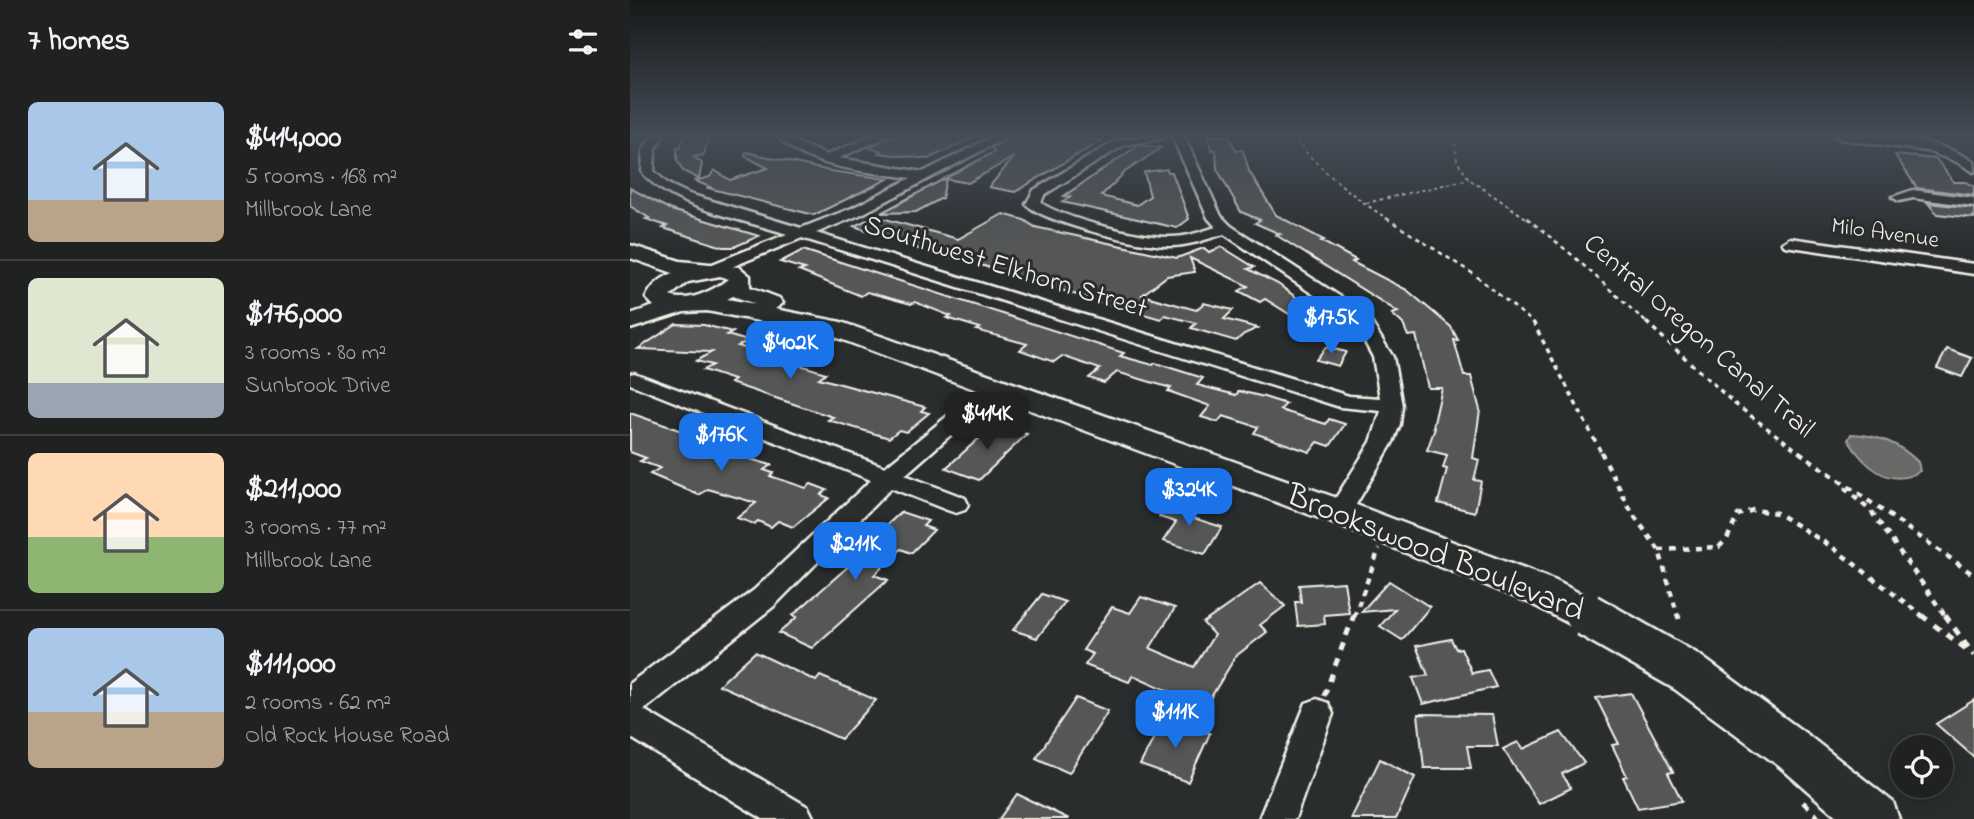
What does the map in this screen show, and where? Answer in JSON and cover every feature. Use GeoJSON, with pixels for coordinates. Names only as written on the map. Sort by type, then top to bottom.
{"type":"FeatureCollection","features":[{"type":"Feature","properties":{"kind":"street","name":"Southwest Elkhorn Street"},"geometry":{"type":"LineString","coordinates":[[650,174],[663,187],[694,201],[1347,402],[1392,406]]}},
{"type":"Feature","properties":{"kind":"street"},"geometry":{"type":"LineString","coordinates":[[914,174],[924,176]]}},
{"type":"Feature","properties":{"kind":"street"},"geometry":{"type":"LineString","coordinates":[[630,322],[713,297],[738,279],[747,267],[806,234],[928,174]]}},
{"type":"Feature","properties":{"kind":"street"},"geometry":{"type":"LineString","coordinates":[[1069,174],[1039,193],[1033,204],[1042,212],[1051,215],[1164,242],[1189,239],[1226,229]]}},
{"type":"Feature","properties":{"kind":"street"},"geometry":{"type":"LineString","coordinates":[[1195,174],[1215,218],[1226,229],[1341,305],[1363,323],[1383,357],[1392,406],[1382,442],[1339,512]]}},
{"type":"Feature","properties":{"kind":"street"},"geometry":{"type":"LineString","coordinates":[[1899,197],[1913,194],[1974,202]]}},
{"type":"Feature","properties":{"kind":"street"},"geometry":{"type":"LineString","coordinates":[[630,313],[684,276],[710,270],[806,234]]}},
{"type":"Feature","properties":{"kind":"street","name":"Milo Avenue"},"geometry":{"type":"LineString","coordinates":[[1790,243],[1974,269]]}},
{"type":"Feature","properties":{"kind":"street"},"geometry":{"type":"LineString","coordinates":[[630,251],[677,267],[729,270],[738,279]]}},
{"type":"Feature","properties":{"kind":"street"},"geometry":{"type":"LineString","coordinates":[[630,264],[663,279],[661,302],[688,304]]}},
{"type":"Feature","properties":{"kind":"street","name":"Brookswood Boulevard"},"geometry":{"type":"LineString","coordinates":[[738,279],[739,290],[747,295],[818,318],[832,327],[1339,512],[1543,592],[1686,672],[1794,751],[1876,819]]}},
{"type":"Feature","properties":{"kind":"street","name":"Brookswood Boulevard"},"geometry":{"type":"LineString","coordinates":[[688,304],[728,304],[807,324],[832,327]]}},
{"type":"Feature","properties":{"kind":"street"},"geometry":{"type":"LineString","coordinates":[[634,379],[956,504]]}},
{"type":"Feature","properties":{"kind":"street"},"geometry":{"type":"LineString","coordinates":[[630,702],[764,598],[886,479],[995,387]]}},
{"type":"Feature","properties":{"kind":"street"},"geometry":{"type":"LineString","coordinates":[[1277,819],[1317,714]]}},
{"type":"Feature","properties":{"kind":"street"},"geometry":{"type":"LineString","coordinates":[[630,719],[796,819]]}},
{"type":"Feature","properties":{"kind":"path"},"geometry":{"type":"LineString","coordinates":[[1327,174],[1520,308],[1534,323],[1633,513],[1659,550],[1679,619]]}},
{"type":"Feature","properties":{"kind":"path"},"geometry":{"type":"LineString","coordinates":[[1366,203],[1469,179],[1466,174]]}},
{"type":"Feature","properties":{"kind":"path","name":"Central Oregon Canal Trail"},"geometry":{"type":"LineString","coordinates":[[1469,179],[1528,219],[1571,254],[1735,404],[1832,477],[1974,575]]}},
{"type":"Feature","properties":{"kind":"path"},"geometry":{"type":"LineString","coordinates":[[1832,477],[1871,511],[1974,655]]}},
{"type":"Feature","properties":{"kind":"path"},"geometry":{"type":"LineString","coordinates":[[1659,550],[1719,547],[1727,539],[1738,515],[1753,510],[1777,513],[1832,547],[1974,655]]}},
{"type":"Feature","properties":{"kind":"path"},"geometry":{"type":"LineString","coordinates":[[1317,714],[1386,531]]}},
{"type":"Feature","properties":{"kind":"path"},"geometry":{"type":"LineString","coordinates":[[1803,802],[1820,819]]}},
{"type":"Feature","properties":{"kind":"shaded area"},"geometry":{"type":"Polygon","coordinates":[[[1851,434],[1879,438],[1896,445],[1918,462],[1920,471],[1898,478],[1878,472],[1854,449],[1848,440],[1851,434]]]}},
{"type":"Feature","properties":{"kind":"building"},"geometry":{"type":"Polygon","coordinates":[[[712,174],[721,174],[730,180],[748,174],[853,174],[888,179],[814,215],[708,188],[710,187],[695,181],[712,174]]]}},
{"type":"Feature","properties":{"kind":"building"},"geometry":{"type":"Polygon","coordinates":[[[953,174],[984,174],[968,183],[946,179],[942,198],[916,212],[881,213],[953,174]]]}},
{"type":"Feature","properties":{"kind":"building"},"geometry":{"type":"Polygon","coordinates":[[[1000,174],[1045,174],[1015,192],[989,187],[1000,174]]]}},
{"type":"Feature","properties":{"kind":"building"},"geometry":{"type":"Polygon","coordinates":[[[1096,174],[1123,174],[1101,196],[1137,205],[1150,196],[1145,174],[1173,174],[1189,219],[1177,228],[1062,202],[1070,197],[1064,196],[1096,174]]]}},
{"type":"Feature","properties":{"kind":"building"},"geometry":{"type":"Polygon","coordinates":[[[1220,174],[1251,174],[1276,215],[1356,260],[1352,262],[1407,290],[1451,327],[1458,340],[1454,340],[1464,376],[1471,376],[1480,410],[1473,458],[1479,460],[1474,480],[1481,481],[1475,512],[1438,503],[1447,469],[1443,468],[1447,455],[1427,450],[1435,428],[1433,427],[1442,388],[1428,388],[1416,335],[1408,336],[1403,324],[1392,314],[1398,312],[1276,235],[1280,234],[1255,223],[1260,220],[1241,212],[1220,174]]]}},
{"type":"Feature","properties":{"kind":"building"},"geometry":{"type":"Polygon","coordinates":[[[1908,174],[1948,174],[1954,182],[1966,182],[1974,186],[1974,195],[1917,188],[1908,174]]]}},
{"type":"Feature","properties":{"kind":"building"},"geometry":{"type":"Polygon","coordinates":[[[630,188],[671,210],[759,236],[734,247],[723,247],[663,228],[667,226],[646,219],[649,218],[630,206],[630,188]]]}},
{"type":"Feature","properties":{"kind":"building"},"geometry":{"type":"Polygon","coordinates":[[[1928,203],[1974,208],[1974,218],[1937,214],[1928,203]]]}},
{"type":"Feature","properties":{"kind":"building"},"geometry":{"type":"Polygon","coordinates":[[[1003,214],[1024,220],[1035,227],[1177,258],[1204,248],[1209,252],[1222,247],[1254,267],[1248,269],[1278,284],[1308,306],[1289,314],[1265,299],[1260,302],[1239,291],[1248,286],[1190,258],[1195,272],[1167,276],[1142,295],[1196,310],[1204,303],[1233,310],[1224,319],[1258,328],[1236,341],[1191,328],[1196,323],[1165,315],[1161,319],[1093,300],[974,263],[911,247],[914,246],[854,226],[875,216],[958,239],[1003,214]]]}},
{"type":"Feature","properties":{"kind":"building"},"geometry":{"type":"Polygon","coordinates":[[[803,250],[1124,353],[1120,356],[1153,365],[1155,363],[1203,378],[1197,385],[1236,395],[1239,391],[1264,397],[1286,404],[1280,410],[1326,424],[1329,419],[1345,424],[1330,446],[1318,442],[1310,452],[1254,433],[1258,427],[1223,416],[1218,422],[1201,417],[1210,406],[1168,391],[1171,388],[1117,372],[1104,383],[1089,378],[1100,369],[1062,356],[1054,362],[1020,350],[1027,344],[976,330],[980,328],[947,318],[951,316],[915,302],[911,304],[867,292],[861,296],[799,271],[805,269],[780,262],[803,250]]]}},
{"type":"Feature","properties":{"kind":"building"},"geometry":{"type":"Polygon","coordinates":[[[676,324],[704,325],[733,332],[727,335],[748,341],[738,346],[826,373],[819,378],[925,407],[921,411],[929,413],[906,432],[899,430],[889,438],[828,420],[833,417],[730,383],[734,380],[703,370],[712,365],[696,361],[712,352],[638,349],[676,324]]]}},
{"type":"Feature","properties":{"kind":"building"},"geometry":{"type":"Polygon","coordinates":[[[1326,347],[1346,352],[1338,366],[1316,360],[1326,347]]]}},
{"type":"Feature","properties":{"kind":"building"},"geometry":{"type":"Polygon","coordinates":[[[1947,349],[1972,358],[1962,377],[1937,368],[1947,349]]]}},
{"type":"Feature","properties":{"kind":"building"},"geometry":{"type":"Polygon","coordinates":[[[630,413],[754,456],[750,459],[771,465],[764,470],[773,473],[770,476],[806,488],[811,484],[827,490],[821,495],[829,498],[793,527],[778,521],[771,527],[758,521],[754,524],[737,518],[756,503],[708,489],[699,495],[650,474],[660,468],[640,461],[646,458],[630,452],[630,413]]]}},
{"type":"Feature","properties":{"kind":"building"},"geometry":{"type":"Polygon","coordinates":[[[995,424],[1027,434],[979,480],[946,468],[995,424]]]}},
{"type":"Feature","properties":{"kind":"building"},"geometry":{"type":"Polygon","coordinates":[[[1171,499],[1197,507],[1190,517],[1222,527],[1205,554],[1163,541],[1176,522],[1159,517],[1171,499]]]}},
{"type":"Feature","properties":{"kind":"building"},"geometry":{"type":"Polygon","coordinates":[[[901,512],[928,521],[923,526],[934,530],[911,553],[901,549],[874,575],[888,580],[812,648],[779,633],[797,617],[793,615],[877,541],[872,539],[901,512]]]}},
{"type":"Feature","properties":{"kind":"building"},"geometry":{"type":"Polygon","coordinates":[[[1389,581],[1430,607],[1402,640],[1380,626],[1395,609],[1361,612],[1389,581]]]}},
{"type":"Feature","properties":{"kind":"building"},"geometry":{"type":"Polygon","coordinates":[[[1344,582],[1349,613],[1324,615],[1325,624],[1298,626],[1295,602],[1301,602],[1299,585],[1344,582]]]}},
{"type":"Feature","properties":{"kind":"building"},"geometry":{"type":"Polygon","coordinates":[[[1260,583],[1285,606],[1260,625],[1267,632],[1236,656],[1205,707],[1133,675],[1129,682],[1085,665],[1093,654],[1083,650],[1112,607],[1130,613],[1141,597],[1175,608],[1150,648],[1194,667],[1214,635],[1203,623],[1260,583]]]}},
{"type":"Feature","properties":{"kind":"building"},"geometry":{"type":"Polygon","coordinates":[[[1042,594],[1065,602],[1037,638],[1013,630],[1042,594]]]}},
{"type":"Feature","properties":{"kind":"building"},"geometry":{"type":"Polygon","coordinates":[[[1451,639],[1456,649],[1461,648],[1472,673],[1488,670],[1496,687],[1423,704],[1413,678],[1428,675],[1416,646],[1451,639]]]}},
{"type":"Feature","properties":{"kind":"building"},"geometry":{"type":"Polygon","coordinates":[[[755,652],[816,681],[820,676],[876,700],[841,739],[719,685],[755,652]]]}},
{"type":"Feature","properties":{"kind":"building"},"geometry":{"type":"Polygon","coordinates":[[[1631,693],[1673,772],[1668,773],[1682,801],[1638,808],[1623,777],[1627,776],[1612,745],[1619,744],[1596,698],[1631,693]]]}},
{"type":"Feature","properties":{"kind":"building"},"geometry":{"type":"Polygon","coordinates":[[[1076,698],[1108,711],[1069,773],[1036,758],[1076,698]]]}},
{"type":"Feature","properties":{"kind":"building"},"geometry":{"type":"Polygon","coordinates":[[[1974,700],[1974,757],[1953,739],[1953,735],[1949,735],[1936,724],[1974,700]]]}},
{"type":"Feature","properties":{"kind":"building"},"geometry":{"type":"Polygon","coordinates":[[[1418,714],[1492,715],[1498,746],[1467,746],[1471,768],[1424,768],[1418,714]]]}},
{"type":"Feature","properties":{"kind":"building"},"geometry":{"type":"Polygon","coordinates":[[[1164,718],[1210,733],[1188,782],[1140,765],[1164,718]]]}},
{"type":"Feature","properties":{"kind":"building"},"geometry":{"type":"Polygon","coordinates":[[[1561,732],[1584,763],[1562,774],[1571,788],[1539,804],[1503,749],[1518,742],[1523,749],[1561,732]]]}},
{"type":"Feature","properties":{"kind":"building"},"geometry":{"type":"Polygon","coordinates":[[[1380,759],[1415,777],[1396,819],[1351,819],[1380,759]]]}},
{"type":"Feature","properties":{"kind":"building"},"geometry":{"type":"Polygon","coordinates":[[[1017,794],[1069,819],[999,819],[1017,794]]]}}]}
